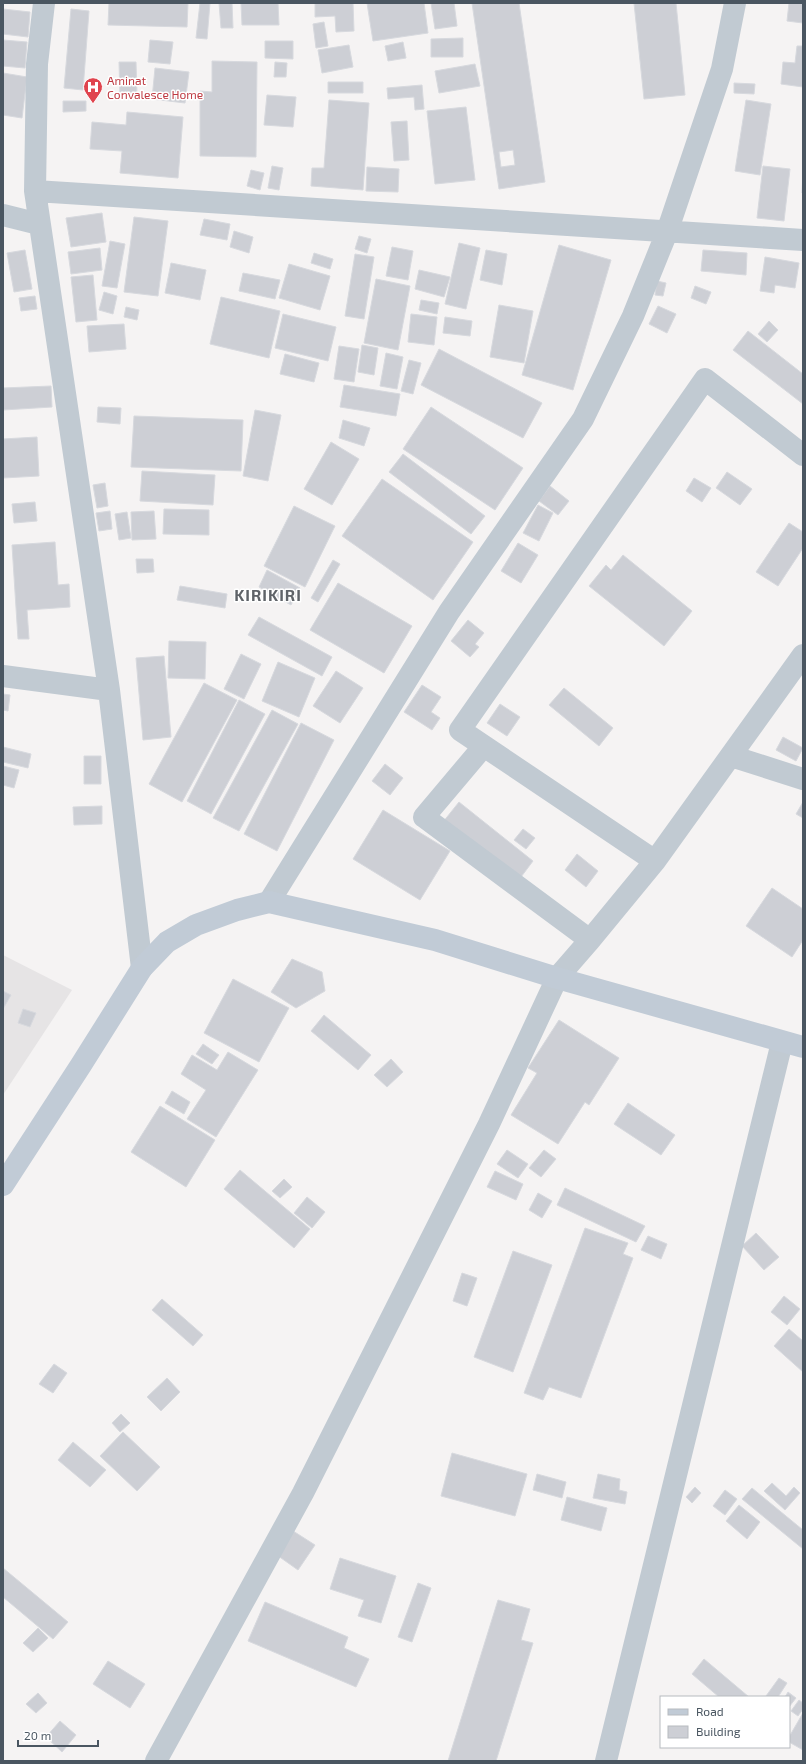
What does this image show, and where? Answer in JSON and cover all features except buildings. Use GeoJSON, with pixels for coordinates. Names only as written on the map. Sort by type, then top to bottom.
{"type":"FeatureCollection","features":[{"type":"Feature","properties":{"kind":"main road"},"geometry":{"type":"LineString","coordinates":[[3,1185],[81,1066],[142,968],[167,942],[196,925],[237,910],[269,902],[435,940],[557,978],[803,1047]]}},
{"type":"Feature","properties":{"kind":"street"},"geometry":{"type":"LineString","coordinates":[[44,3],[37,64],[35,191],[109,690],[142,968]]}},
{"type":"Feature","properties":{"kind":"street"},"geometry":{"type":"LineString","coordinates":[[269,902],[449,612],[584,419],[634,316],[667,232],[722,69],[735,3]]}},
{"type":"Feature","properties":{"kind":"street"},"geometry":{"type":"LineString","coordinates":[[35,191],[803,240]]}},
{"type":"Feature","properties":{"kind":"street"},"geometry":{"type":"LineString","coordinates":[[3,215],[39,224]]}},
{"type":"Feature","properties":{"kind":"street"},"geometry":{"type":"LineString","coordinates":[[655,861],[483,747],[460,730],[705,379],[803,455]]}},
{"type":"Feature","properties":{"kind":"street"},"geometry":{"type":"LineString","coordinates":[[156,1761],[303,1493],[489,1124],[557,978],[655,861],[803,655]]}},
{"type":"Feature","properties":{"kind":"street"},"geometry":{"type":"LineString","coordinates":[[3,676],[109,690]]}},
{"type":"Feature","properties":{"kind":"street"},"geometry":{"type":"LineString","coordinates":[[483,747],[424,817],[590,940]]}},
{"type":"Feature","properties":{"kind":"street"},"geometry":{"type":"LineString","coordinates":[[731,756],[803,779]]}},
{"type":"Feature","properties":{"kind":"street"},"geometry":{"type":"LineString","coordinates":[[606,1761],[782,1042]]}},
{"type":"Feature","properties":{"kind":"shaded area"},"geometry":{"type":"Polygon","coordinates":[[[3,955],[72,990],[3,1095],[3,955]]]}},
{"type":"Feature","properties":{"kind":"place","name":"Aminat Convalesce Home"},"geometry":{"type":"Point","coordinates":[93,104]}},
{"type":"Feature","properties":{"kind":"district","name":"KIRIKIRI"},"geometry":{"type":"Point","coordinates":[268,594]}}]}
